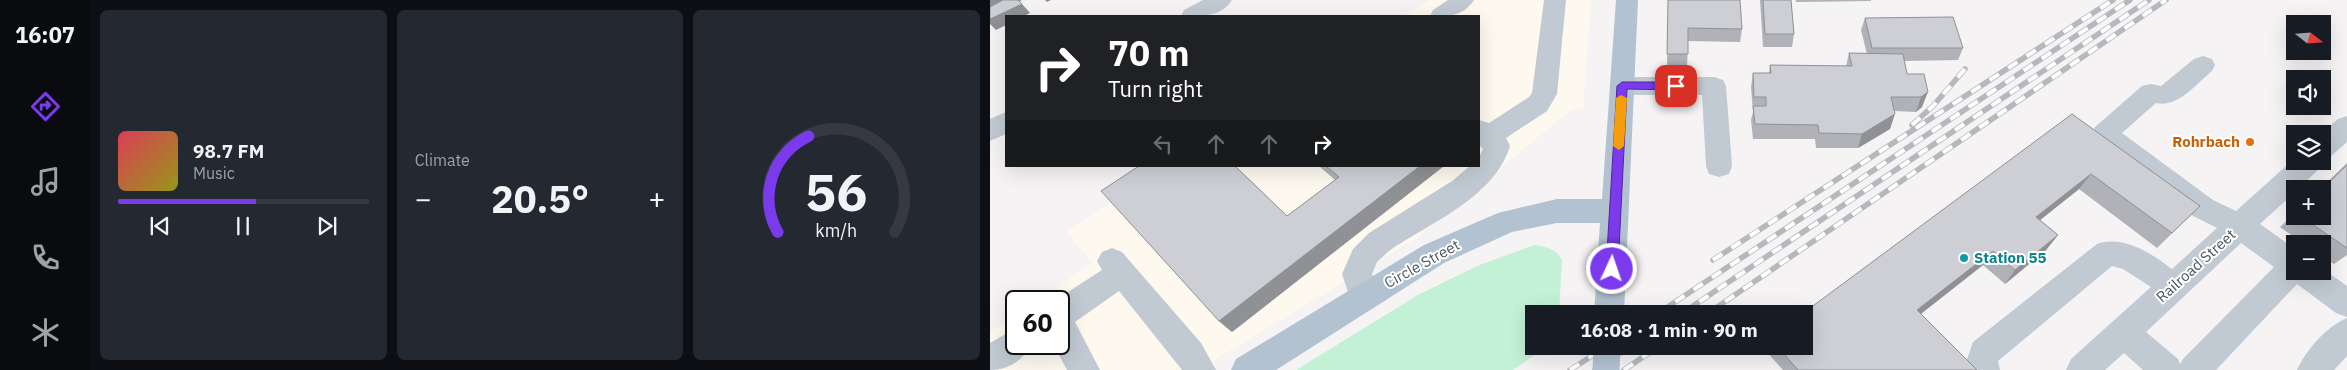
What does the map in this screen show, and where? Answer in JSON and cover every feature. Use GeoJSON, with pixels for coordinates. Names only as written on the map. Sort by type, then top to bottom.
{"type":"FeatureCollection","features":[{"type":"Feature","properties":{"kind":"main road"},"geometry":{"type":"LineString","coordinates":[[1610,305],[1627,0]]}},
{"type":"Feature","properties":{"kind":"main road","name":"Circle Street"},"geometry":{"type":"LineString","coordinates":[[1247,370],[1434,254],[1508,221],[1557,211],[1615,211]]}},
{"type":"Feature","properties":{"kind":"main road"},"geometry":{"type":"LineString","coordinates":[[1606,370],[1607,355]]}},
{"type":"Feature","properties":{"kind":"street"},"geometry":{"type":"LineString","coordinates":[[1194,15],[1221,0]]}},
{"type":"Feature","properties":{"kind":"street"},"geometry":{"type":"LineString","coordinates":[[1442,15],[1463,0]]}},
{"type":"Feature","properties":{"kind":"street"},"geometry":{"type":"LineString","coordinates":[[1364,297],[1357,274],[1366,254],[1439,204],[1490,164],[1497,153],[1497,146],[1483,133],[1538,104],[1544,94],[1555,0]]}},
{"type":"Feature","properties":{"kind":"street"},"geometry":{"type":"LineString","coordinates":[[2203,65],[2165,96],[2151,94],[2104,134],[2203,208],[2240,226],[2286,259]]}},
{"type":"Feature","properties":{"kind":"street"},"geometry":{"type":"LineString","coordinates":[[1622,86],[1714,86],[1719,166]]}},
{"type":"Feature","properties":{"kind":"street"},"geometry":{"type":"LineString","coordinates":[[990,131],[1005,123]]}},
{"type":"Feature","properties":{"kind":"street"},"geometry":{"type":"LineString","coordinates":[[2331,141],[2347,126]]}},
{"type":"Feature","properties":{"kind":"street","name":"Railroad Street"},"geometry":{"type":"LineString","coordinates":[[2082,370],[2300,170]]}},
{"type":"Feature","properties":{"kind":"street"},"geometry":{"type":"LineString","coordinates":[[1984,370],[1982,362],[1984,353],[2107,253],[2118,252],[2136,261],[2173,287]]}},
{"type":"Feature","properties":{"kind":"street"},"geometry":{"type":"LineString","coordinates":[[1070,306],[1117,267],[1190,354],[1200,370]]}},
{"type":"Feature","properties":{"kind":"street"},"geometry":{"type":"LineString","coordinates":[[2194,370],[2286,275]]}},
{"type":"Feature","properties":{"kind":"street"},"geometry":{"type":"LineString","coordinates":[[2315,280],[2347,303]]}},
{"type":"Feature","properties":{"kind":"street"},"geometry":{"type":"LineString","coordinates":[[2124,332],[2167,370]]}},
{"type":"Feature","properties":{"kind":"street"},"geometry":{"type":"LineString","coordinates":[[2314,370],[2347,334]]}},
{"type":"Feature","properties":{"kind":"street"},"geometry":{"type":"LineString","coordinates":[[1070,344],[1084,370]]}},
{"type":"Feature","properties":{"kind":"street"},"geometry":{"type":"LineString","coordinates":[[990,360],[1005,350]]}},
{"type":"Feature","properties":{"kind":"shaded area"},"geometry":{"type":"Polygon","coordinates":[[[1429,0],[1591,0],[1583,109],[1572,109],[1418,237],[1198,370],[990,370],[990,332],[1005,322],[1005,355],[1070,355],[1070,290],[1052,290],[1093,263],[1066,232],[1167,167],[1480,167],[1480,15],[1406,15],[1429,0]]]}},
{"type":"Feature","properties":{"kind":"green space"},"geometry":{"type":"Polygon","coordinates":[[[1534,245],[1550,249],[1557,253],[1562,260],[1560,305],[1525,305],[1525,355],[1534,355],[1513,370],[1296,370],[1418,295],[1477,266],[1534,245]]]}},
{"type":"Feature","properties":{"kind":"building"},"geometry":{"type":"Polygon","coordinates":[[[1003,0],[1018,0],[1022,4],[990,19],[990,7],[1003,0]]]}},
{"type":"Feature","properties":{"kind":"building"},"geometry":{"type":"Polygon","coordinates":[[[1668,0],[1740,0],[1742,29],[1688,28],[1688,54],[1667,54],[1668,0]]]}},
{"type":"Feature","properties":{"kind":"building"},"geometry":{"type":"Polygon","coordinates":[[[1763,0],[1791,0],[1794,34],[1765,34],[1763,0]]]}},
{"type":"Feature","properties":{"kind":"building"},"geometry":{"type":"Polygon","coordinates":[[[1953,17],[1963,48],[1872,48],[1865,18],[1953,17]]]}},
{"type":"Feature","properties":{"kind":"building"},"geometry":{"type":"Polygon","coordinates":[[[1849,53],[1903,54],[1907,74],[1924,74],[1928,92],[1921,97],[1891,97],[1895,114],[1862,134],[1819,133],[1818,125],[1755,124],[1753,106],[1766,106],[1766,97],[1754,97],[1753,73],[1771,73],[1770,65],[1852,66],[1849,53]]]}},
{"type":"Feature","properties":{"kind":"building","name":"Station 55"},"geometry":{"type":"Polygon","coordinates":[[[2072,114],[2200,206],[2172,233],[2091,174],[2036,217],[2058,235],[2015,270],[1993,251],[1917,310],[1977,370],[1798,370],[1785,355],[1813,355],[1813,306],[2072,114]]]}},
{"type":"Feature","properties":{"kind":"building"},"geometry":{"type":"Polygon","coordinates":[[[2347,165],[2347,248],[2331,237],[2331,235],[2328,235],[2313,225],[2331,225],[2331,180],[2347,165]]]}},
{"type":"Feature","properties":{"kind":"building"},"geometry":{"type":"Polygon","coordinates":[[[1137,167],[1236,167],[1287,216],[1339,177],[1327,167],[1419,167],[1219,321],[1101,191],[1137,167]]]}},
{"type":"Feature","properties":{"kind":"railway"},"geometry":{"type":"LineString","coordinates":[[1713,260],[2113,0]]}},
{"type":"Feature","properties":{"kind":"railway"},"geometry":{"type":"LineString","coordinates":[[1671,305],[2130,0]]}},
{"type":"Feature","properties":{"kind":"railway"},"geometry":{"type":"LineString","coordinates":[[1694,305],[2149,0]]}},
{"type":"Feature","properties":{"kind":"railway"},"geometry":{"type":"LineString","coordinates":[[1720,305],[2166,0]]}},
{"type":"Feature","properties":{"kind":"railway"},"geometry":{"type":"LineString","coordinates":[[1912,125],[1933,106],[1965,69]]}},
{"type":"Feature","properties":{"kind":"railway"},"geometry":{"type":"LineString","coordinates":[[1570,370],[1593,355]]}},
{"type":"Feature","properties":{"kind":"railway"},"geometry":{"type":"LineString","coordinates":[[1595,370],[1618,355]]}},
{"type":"Feature","properties":{"kind":"railway"},"geometry":{"type":"LineString","coordinates":[[1624,370],[1646,355]]}},
{"type":"Feature","properties":{"kind":"slow traffic"},"geometry":{"type":"LineString","coordinates":[[1619,146],[1621,98]]}},
{"type":"Feature","properties":{"kind":"place","name":"Rohrbach"},"geometry":{"type":"Point","coordinates":[2250,142]}},
{"type":"Feature","properties":{"kind":"place","name":"Station 55"},"geometry":{"type":"Point","coordinates":[1964,258]}},
{"type":"Feature","properties":{"kind":"route"},"geometry":{"type":"LineString","coordinates":[[1612,269],[1622,86],[1676,86]]}}]}
